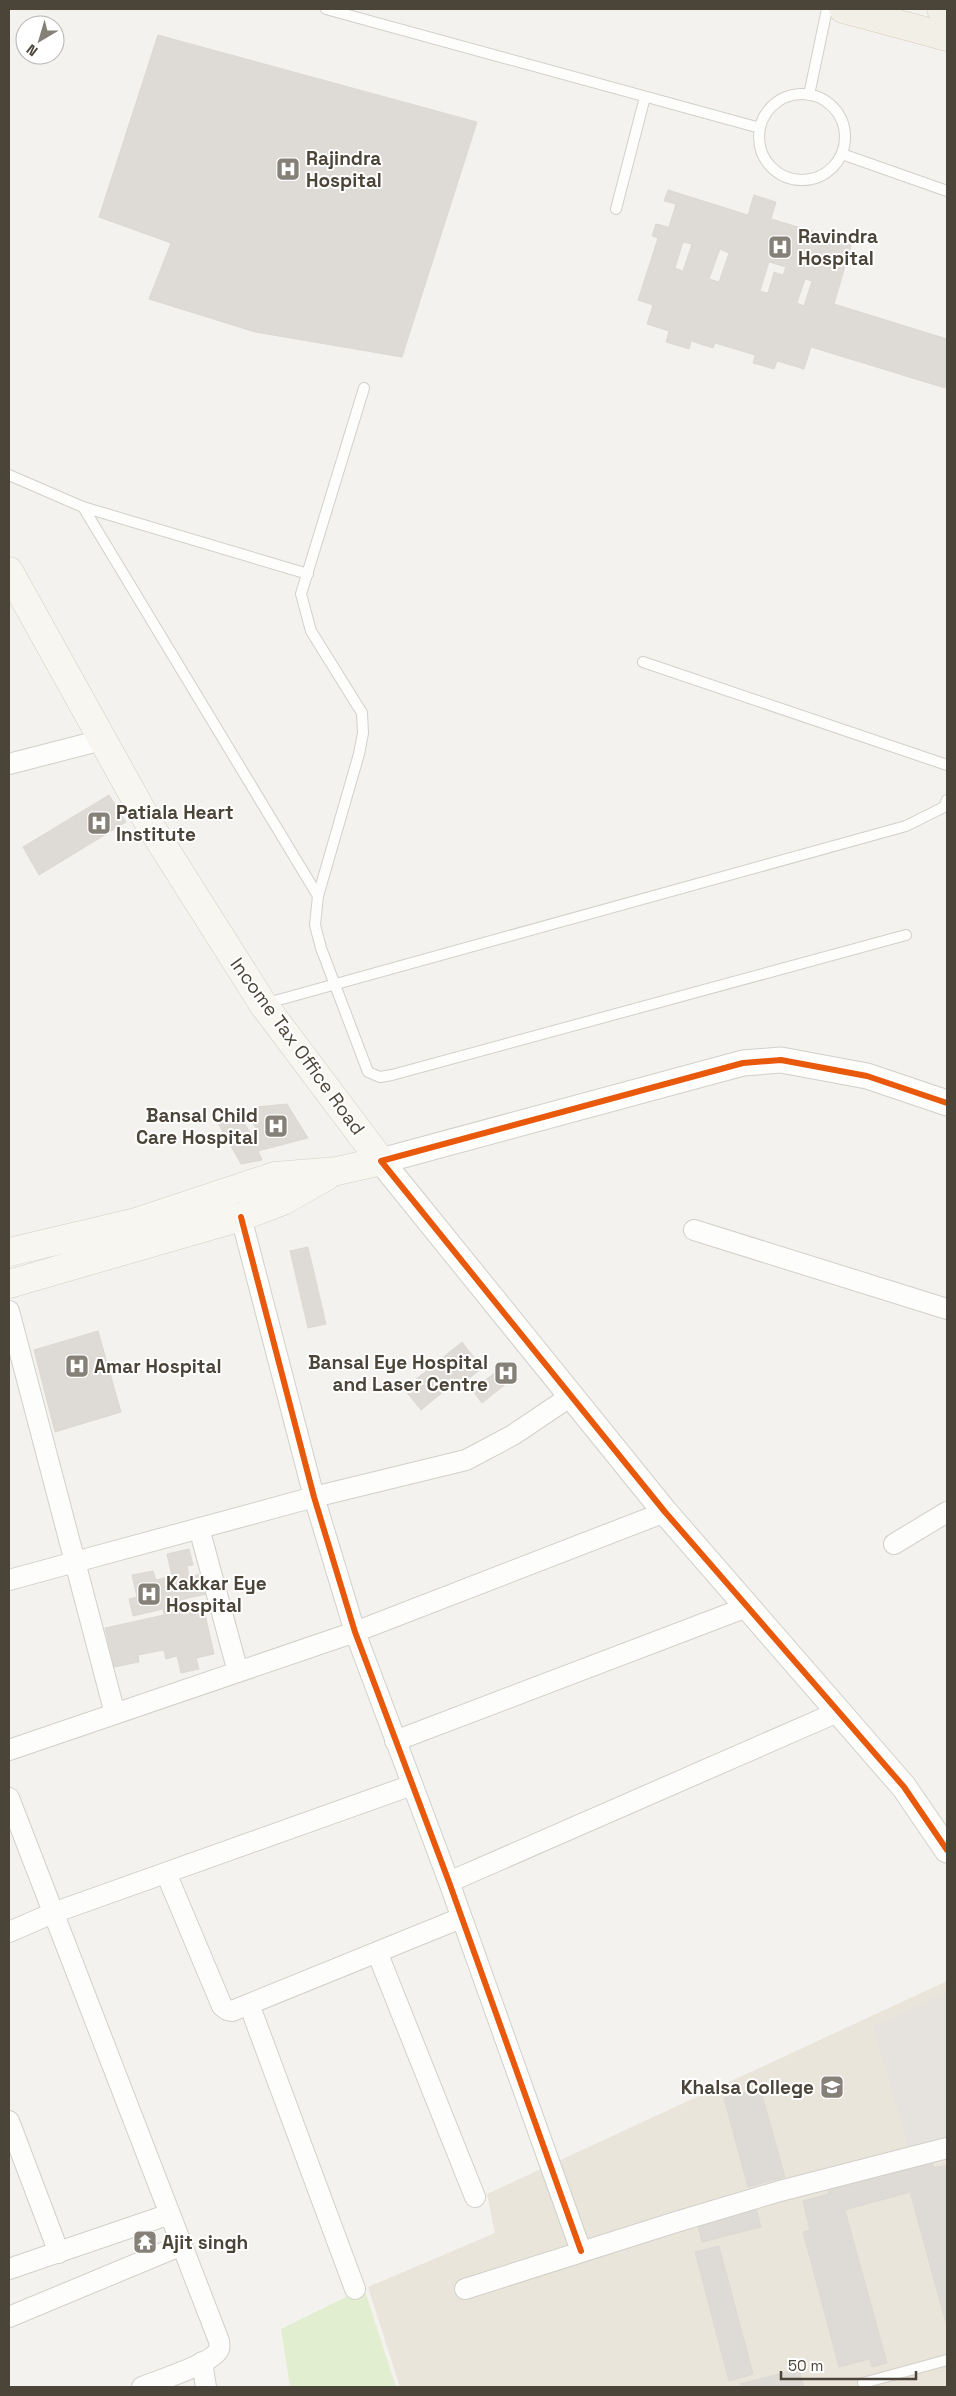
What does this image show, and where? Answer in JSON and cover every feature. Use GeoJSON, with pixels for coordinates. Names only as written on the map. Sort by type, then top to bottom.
{"type":"FeatureCollection","features":[{"type":"Feature","properties":{"kind":"main road"},"geometry":{"type":"LineString","coordinates":[[842,9],[947,37]]}},
{"type":"Feature","properties":{"kind":"main road"},"geometry":{"type":"LineString","coordinates":[[941,9],[947,11]]}},
{"type":"Feature","properties":{"kind":"main road","name":"Income Tax Office Road"},"geometry":{"type":"LineString","coordinates":[[9,572],[151,827],[263,1004],[381,1161],[337,1171],[275,1176],[136,1222],[9,1252]]}},
{"type":"Feature","properties":{"kind":"main road"},"geometry":{"type":"LineString","coordinates":[[9,1284],[240,1217],[283,1201],[337,1171]]}},
{"type":"Feature","properties":{"kind":"street"},"geometry":{"type":"LineString","coordinates":[[9,764],[102,740]]}},
{"type":"Feature","properties":{"kind":"street"},"geometry":{"type":"LineString","coordinates":[[947,1103],[867,1076],[781,1060],[743,1063],[381,1161],[665,1512],[840,1711],[904,1787],[947,1850]]}},
{"type":"Feature","properties":{"kind":"street"},"geometry":{"type":"LineString","coordinates":[[240,1217],[314,1497],[355,1632],[449,1882],[581,2251]]}},
{"type":"Feature","properties":{"kind":"street"},"geometry":{"type":"LineString","coordinates":[[694,1230],[947,1309]]}},
{"type":"Feature","properties":{"kind":"street"},"geometry":{"type":"LineString","coordinates":[[9,1311],[115,1714]]}},
{"type":"Feature","properties":{"kind":"street"},"geometry":{"type":"LineString","coordinates":[[9,1580],[314,1497],[466,1460],[513,1435],[571,1396]]}},
{"type":"Feature","properties":{"kind":"street"},"geometry":{"type":"LineString","coordinates":[[9,1750],[355,1632],[665,1512]]}},
{"type":"Feature","properties":{"kind":"street"},"geometry":{"type":"LineString","coordinates":[[894,1544],[947,1512]]}},
{"type":"Feature","properties":{"kind":"street"},"geometry":{"type":"LineString","coordinates":[[199,1528],[238,1672]]}},
{"type":"Feature","properties":{"kind":"street"},"geometry":{"type":"LineString","coordinates":[[395,1741],[747,1607]]}},
{"type":"Feature","properties":{"kind":"street"},"geometry":{"type":"LineString","coordinates":[[449,1882],[840,1711]]}},
{"type":"Feature","properties":{"kind":"street"},"geometry":{"type":"LineString","coordinates":[[9,1932],[53,1914],[412,1785]]}},
{"type":"Feature","properties":{"kind":"street"},"geometry":{"type":"LineString","coordinates":[[9,1798],[219,2341],[219,2349],[202,2362],[142,2387]]}},
{"type":"Feature","properties":{"kind":"street"},"geometry":{"type":"LineString","coordinates":[[166,1873],[222,2006],[232,2011],[461,1918]]}},
{"type":"Feature","properties":{"kind":"street"},"geometry":{"type":"LineString","coordinates":[[377,1952],[475,2197]]}},
{"type":"Feature","properties":{"kind":"street"},"geometry":{"type":"LineString","coordinates":[[249,2004],[355,2290]]}},
{"type":"Feature","properties":{"kind":"street"},"geometry":{"type":"LineString","coordinates":[[9,2121],[58,2253]]}},
{"type":"Feature","properties":{"kind":"street"},"geometry":{"type":"LineString","coordinates":[[465,2289],[581,2251],[780,2191],[947,2148]]}},
{"type":"Feature","properties":{"kind":"street"},"geometry":{"type":"LineString","coordinates":[[9,2269],[170,2214]]}},
{"type":"Feature","properties":{"kind":"street"},"geometry":{"type":"LineString","coordinates":[[9,2318],[182,2245]]}},
{"type":"Feature","properties":{"kind":"street"},"geometry":{"type":"LineString","coordinates":[[202,2362],[206,2387]]}},
{"type":"Feature","properties":{"kind":"lane"},"geometry":{"type":"LineString","coordinates":[[326,9],[760,128]]}},
{"type":"Feature","properties":{"kind":"lane"},"geometry":{"type":"LineString","coordinates":[[809,94],[827,9]]}},
{"type":"Feature","properties":{"kind":"lane"},"geometry":{"type":"LineString","coordinates":[[803,93],[819,97],[833,106],[842,121],[845,138],[842,154],[832,168],[818,177],[801,180],[784,176],[771,166],[761,152],[758,135],[760,128],[762,119],[772,105],[786,96],[803,93]]}},
{"type":"Feature","properties":{"kind":"lane"},"geometry":{"type":"LineString","coordinates":[[616,209],[645,97]]}},
{"type":"Feature","properties":{"kind":"lane"},"geometry":{"type":"LineString","coordinates":[[842,154],[947,191]]}},
{"type":"Feature","properties":{"kind":"lane"},"geometry":{"type":"LineString","coordinates":[[364,388],[301,594],[311,631],[362,713],[363,733],[360,754],[318,896],[315,925],[334,983],[368,1072],[380,1076],[392,1075],[906,935]]}},
{"type":"Feature","properties":{"kind":"lane"},"geometry":{"type":"LineString","coordinates":[[9,475],[83,507],[308,574]]}},
{"type":"Feature","properties":{"kind":"lane"},"geometry":{"type":"LineString","coordinates":[[83,507],[318,896]]}},
{"type":"Feature","properties":{"kind":"lane"},"geometry":{"type":"LineString","coordinates":[[642,662],[947,765]]}},
{"type":"Feature","properties":{"kind":"lane"},"geometry":{"type":"LineString","coordinates":[[263,1004],[906,826],[944,807],[947,800]]}},
{"type":"Feature","properties":{"kind":"lane"},"geometry":{"type":"LineString","coordinates":[[863,2383],[947,2360]]}},
{"type":"Feature","properties":{"kind":"shaded area","name":"Khalsa College"},"geometry":{"type":"Polygon","coordinates":[[[947,1981],[947,2387],[400,2387],[368,2287],[495,2233],[487,2194],[947,1981]]]}},
{"type":"Feature","properties":{"kind":"shaded area"},"geometry":{"type":"Polygon","coordinates":[[[947,1992],[947,2116],[945,2117],[947,2147],[911,2156],[873,2026],[947,1992]]]}},
{"type":"Feature","properties":{"kind":"green space"},"geometry":{"type":"Polygon","coordinates":[[[364,2288],[396,2387],[290,2387],[281,2329],[364,2288]]]}},
{"type":"Feature","properties":{"kind":"building","name":"Rajindra Hospital"},"geometry":{"type":"Polygon","coordinates":[[[158,35],[477,122],[402,357],[255,332],[149,299],[171,243],[99,217],[158,35]]]}},
{"type":"Feature","properties":{"kind":"building"},"geometry":{"type":"Polygon","coordinates":[[[668,190],[748,215],[754,195],[776,202],[771,219],[852,243],[834,304],[947,339],[947,382],[945,388],[811,347],[804,369],[777,361],[774,369],[753,363],[755,355],[715,343],[713,348],[691,341],[689,349],[666,342],[669,331],[647,324],[653,305],[638,300],[658,238],[652,236],[656,224],[669,227],[676,204],[664,201],[668,190]],[[683,242],[675,268],[683,271],[692,244],[683,242]],[[720,249],[709,279],[719,282],[729,253],[720,249]],[[769,262],[760,291],[768,293],[774,272],[783,275],[786,267],[769,262]],[[805,279],[797,303],[804,306],[812,281],[805,279]]]}},
{"type":"Feature","properties":{"kind":"building"},"geometry":{"type":"Polygon","coordinates":[[[109,795],[126,822],[39,875],[23,847],[109,795]]]}},
{"type":"Feature","properties":{"kind":"building"},"geometry":{"type":"Polygon","coordinates":[[[287,1104],[308,1138],[258,1151],[262,1160],[241,1164],[218,1123],[240,1116],[251,1134],[257,1130],[251,1120],[259,1117],[256,1107],[287,1104]]]}},
{"type":"Feature","properties":{"kind":"building"},"geometry":{"type":"Polygon","coordinates":[[[308,1247],[326,1324],[308,1328],[290,1251],[308,1247]]]}},
{"type":"Feature","properties":{"kind":"building","name":"Amar Hospital"},"geometry":{"type":"Polygon","coordinates":[[[98,1331],[121,1412],[55,1432],[34,1350],[98,1331]]]}},
{"type":"Feature","properties":{"kind":"building"},"geometry":{"type":"Polygon","coordinates":[[[462,1342],[482,1368],[453,1391],[449,1387],[421,1410],[404,1389],[462,1342]]]}},
{"type":"Feature","properties":{"kind":"building"},"geometry":{"type":"Polygon","coordinates":[[[508,1363],[517,1375],[482,1403],[472,1390],[508,1363]]]}},
{"type":"Feature","properties":{"kind":"building"},"geometry":{"type":"Polygon","coordinates":[[[189,1549],[193,1565],[187,1566],[189,1577],[201,1574],[206,1594],[184,1599],[186,1608],[203,1605],[214,1654],[196,1658],[199,1669],[181,1673],[177,1656],[166,1659],[164,1650],[138,1655],[139,1662],[114,1667],[105,1628],[164,1615],[163,1609],[133,1616],[129,1599],[137,1597],[132,1575],[153,1571],[156,1580],[172,1576],[167,1554],[189,1549]]]}},
{"type":"Feature","properties":{"kind":"building"},"geometry":{"type":"Polygon","coordinates":[[[760,2088],[785,2177],[748,2187],[724,2098],[760,2088]]]}},
{"type":"Feature","properties":{"kind":"building"},"geometry":{"type":"Polygon","coordinates":[[[930,2155],[934,2168],[947,2165],[947,2327],[910,2192],[845,2210],[887,2363],[872,2367],[870,2359],[839,2367],[803,2232],[810,2230],[803,2201],[829,2194],[826,2182],[930,2155]]]}},
{"type":"Feature","properties":{"kind":"building"},"geometry":{"type":"Polygon","coordinates":[[[754,2202],[761,2227],[702,2242],[696,2217],[754,2202]]]}},
{"type":"Feature","properties":{"kind":"building"},"geometry":{"type":"Polygon","coordinates":[[[719,2246],[753,2374],[729,2381],[695,2252],[719,2246]]]}},
{"type":"Feature","properties":{"kind":"building"},"geometry":{"type":"Polygon","coordinates":[[[799,2369],[804,2387],[741,2387],[740,2384],[799,2369]]]}},
{"type":"Feature","properties":{"kind":"cycle path"},"geometry":{"type":"LineString","coordinates":[[947,1103],[867,1076],[781,1060],[743,1063],[381,1161],[665,1512],[904,1787],[947,1850]]}},
{"type":"Feature","properties":{"kind":"cycle path"},"geometry":{"type":"LineString","coordinates":[[241,1217],[314,1497],[355,1632],[449,1882],[581,2251]]}},
{"type":"Feature","properties":{"kind":"place","name":"Rajindra Hospital"},"geometry":{"type":"Point","coordinates":[288,169]}},
{"type":"Feature","properties":{"kind":"place","name":"Ravindra Hospital"},"geometry":{"type":"Point","coordinates":[780,247]}},
{"type":"Feature","properties":{"kind":"place","name":"Patiala Heart Institute"},"geometry":{"type":"Point","coordinates":[99,823]}},
{"type":"Feature","properties":{"kind":"place","name":"Bansal Child Care Hospital"},"geometry":{"type":"Point","coordinates":[276,1126]}},
{"type":"Feature","properties":{"kind":"place","name":"Amar Hospital"},"geometry":{"type":"Point","coordinates":[77,1366]}},
{"type":"Feature","properties":{"kind":"place","name":"Bansal Eye Hospital and Laser Centre"},"geometry":{"type":"Point","coordinates":[506,1373]}},
{"type":"Feature","properties":{"kind":"place","name":"Kakkar Eye Hospital"},"geometry":{"type":"Point","coordinates":[149,1594]}},
{"type":"Feature","properties":{"kind":"place","name":"Khalsa College"},"geometry":{"type":"Point","coordinates":[832,2087]}},
{"type":"Feature","properties":{"kind":"place","name":"Ajit singh"},"geometry":{"type":"Point","coordinates":[145,2242]}}]}
